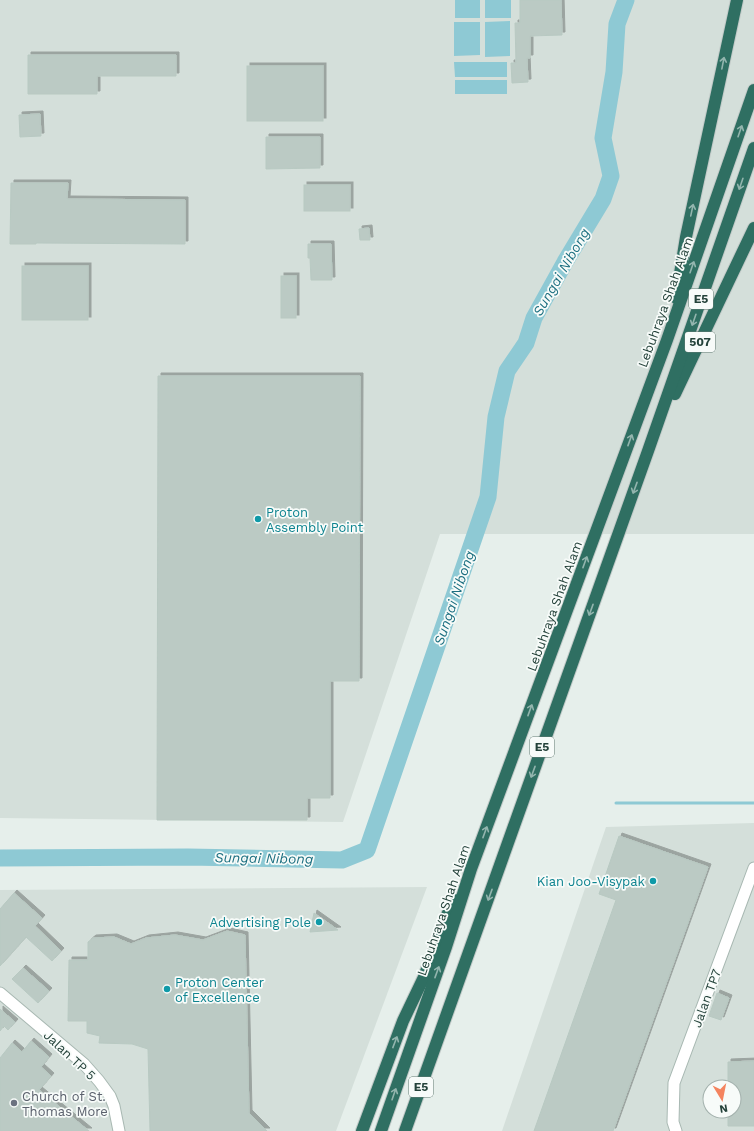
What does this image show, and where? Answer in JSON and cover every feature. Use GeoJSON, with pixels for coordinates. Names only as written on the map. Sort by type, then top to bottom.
{"type":"FeatureCollection","features":[{"type":"Feature","properties":{"kind":"highway","name":"507"},"geometry":{"type":"LineString","coordinates":[[670,331],[686,237],[737,0]]}},
{"type":"Feature","properties":{"kind":"highway","name":"Lebuhraya Shah Alam"},"geometry":{"type":"LineString","coordinates":[[381,1131],[472,869],[670,331],[754,90]]}},
{"type":"Feature","properties":{"kind":"highway","name":"E5"},"geometry":{"type":"LineString","coordinates":[[405,1131],[648,451],[754,148]]}},
{"type":"Feature","properties":{"kind":"highway","name":"507"},"geometry":{"type":"LineString","coordinates":[[648,451],[754,228]]}},
{"type":"Feature","properties":{"kind":"highway"},"geometry":{"type":"LineString","coordinates":[[362,1131],[404,1021],[424,977],[447,915],[472,869]]}},
{"type":"Feature","properties":{"kind":"street","name":"Jalan TP7"},"geometry":{"type":"LineString","coordinates":[[676,1131],[672,1122],[674,1083],[754,868]]}},
{"type":"Feature","properties":{"kind":"street","name":"Jalan TP 5"},"geometry":{"type":"LineString","coordinates":[[0,993],[84,1064],[110,1096],[114,1106],[119,1131]]}},
{"type":"Feature","properties":{"kind":"shaded area"},"geometry":{"type":"Polygon","coordinates":[[[0,0],[754,0],[754,534],[440,534],[343,822],[0,818],[0,0]]]}},
{"type":"Feature","properties":{"kind":"shaded area"},"geometry":{"type":"Polygon","coordinates":[[[754,823],[754,1131],[502,1131],[606,827],[754,823]]]}},
{"type":"Feature","properties":{"kind":"shaded area"},"geometry":{"type":"Polygon","coordinates":[[[427,887],[336,1131],[0,1131],[0,890],[427,887]]]}},
{"type":"Feature","properties":{"kind":"water"},"geometry":{"type":"Polygon","coordinates":[[[455,0],[480,0],[480,18],[455,18],[455,0]]]}},
{"type":"Feature","properties":{"kind":"water"},"geometry":{"type":"Polygon","coordinates":[[[485,0],[511,0],[511,18],[485,18],[485,0]]]}},
{"type":"Feature","properties":{"kind":"water"},"geometry":{"type":"Polygon","coordinates":[[[510,21],[510,56],[485,57],[485,22],[510,21]]]}},
{"type":"Feature","properties":{"kind":"water"},"geometry":{"type":"Polygon","coordinates":[[[454,22],[480,22],[480,55],[454,56],[454,22]]]}},
{"type":"Feature","properties":{"kind":"water"},"geometry":{"type":"Polygon","coordinates":[[[454,62],[507,62],[507,77],[455,77],[454,62]]]}},
{"type":"Feature","properties":{"kind":"water"},"geometry":{"type":"Polygon","coordinates":[[[455,80],[507,80],[507,94],[455,94],[455,80]]]}},
{"type":"Feature","properties":{"kind":"building"},"geometry":{"type":"Polygon","coordinates":[[[520,0],[561,0],[562,35],[530,36],[530,58],[527,58],[528,82],[512,83],[511,63],[516,63],[515,23],[520,23],[520,0]]]}},
{"type":"Feature","properties":{"kind":"building"},"geometry":{"type":"Polygon","coordinates":[[[28,55],[176,55],[176,76],[97,76],[97,94],[28,94],[28,55]]]}},
{"type":"Feature","properties":{"kind":"building"},"geometry":{"type":"Polygon","coordinates":[[[247,66],[323,66],[323,121],[247,121],[247,66]]]}},
{"type":"Feature","properties":{"kind":"building"},"geometry":{"type":"Polygon","coordinates":[[[40,114],[41,136],[20,137],[19,115],[40,114]]]}},
{"type":"Feature","properties":{"kind":"building"},"geometry":{"type":"Polygon","coordinates":[[[266,137],[320,137],[320,168],[266,169],[266,137]]]}},
{"type":"Feature","properties":{"kind":"building"},"geometry":{"type":"Polygon","coordinates":[[[11,183],[68,183],[67,199],[185,200],[185,244],[10,244],[11,183]]]}},
{"type":"Feature","properties":{"kind":"building"},"geometry":{"type":"Polygon","coordinates":[[[304,185],[350,185],[350,211],[304,211],[304,185]]]}},
{"type":"Feature","properties":{"kind":"building"},"geometry":{"type":"Polygon","coordinates":[[[369,228],[370,240],[360,240],[359,229],[369,228]]]}},
{"type":"Feature","properties":{"kind":"building"},"geometry":{"type":"Polygon","coordinates":[[[308,244],[331,244],[332,280],[311,280],[308,244]]]}},
{"type":"Feature","properties":{"kind":"building"},"geometry":{"type":"Polygon","coordinates":[[[22,266],[88,266],[88,320],[22,320],[22,266]]]}},
{"type":"Feature","properties":{"kind":"building"},"geometry":{"type":"Polygon","coordinates":[[[281,276],[296,276],[296,318],[281,318],[281,276]]]}},
{"type":"Feature","properties":{"kind":"building","name":"Proton Assembly Point"},"geometry":{"type":"Polygon","coordinates":[[[158,376],[360,376],[359,681],[330,681],[330,798],[307,798],[307,820],[157,820],[158,376]]]}},
{"type":"Feature","properties":{"kind":"building"},"geometry":{"type":"Polygon","coordinates":[[[619,836],[708,867],[613,1131],[534,1131],[616,900],[599,894],[619,836]]]}},
{"type":"Feature","properties":{"kind":"building"},"geometry":{"type":"Polygon","coordinates":[[[14,893],[42,918],[35,926],[61,951],[52,961],[26,937],[0,966],[0,909],[14,893]]]}},
{"type":"Feature","properties":{"kind":"building","name":"Advertising Pole"},"geometry":{"type":"Polygon","coordinates":[[[314,913],[338,930],[310,932],[314,913]]]}},
{"type":"Feature","properties":{"kind":"building","name":"Proton Center of Excellence"},"geometry":{"type":"Polygon","coordinates":[[[227,931],[245,935],[249,1113],[267,1131],[150,1131],[148,1049],[132,1044],[99,1043],[100,1036],[87,1033],[87,1021],[68,1021],[69,960],[88,960],[88,942],[93,938],[114,937],[131,944],[146,938],[175,935],[203,940],[227,931]]]}},
{"type":"Feature","properties":{"kind":"building"},"geometry":{"type":"Polygon","coordinates":[[[23,968],[49,991],[38,1003],[12,979],[23,968]]]}},
{"type":"Feature","properties":{"kind":"building"},"geometry":{"type":"Polygon","coordinates":[[[717,993],[729,998],[721,1020],[709,1016],[717,993]]]}},
{"type":"Feature","properties":{"kind":"building"},"geometry":{"type":"Polygon","coordinates":[[[0,1009],[15,1022],[8,1030],[4,1026],[0,1031],[0,1009]]]}},
{"type":"Feature","properties":{"kind":"building","name":"Church of St. Thomas More"},"geometry":{"type":"Polygon","coordinates":[[[31,1041],[49,1057],[41,1067],[51,1076],[39,1090],[89,1131],[0,1131],[0,1058],[12,1043],[22,1052],[31,1041]]]}},
{"type":"Feature","properties":{"kind":"building"},"geometry":{"type":"Polygon","coordinates":[[[754,1061],[754,1126],[728,1126],[728,1119],[742,1119],[742,1079],[728,1079],[728,1062],[754,1061]]]}},
{"type":"Feature","properties":{"kind":"waterway","name":"Sungai Nibong"},"geometry":{"type":"LineString","coordinates":[[0,858],[188,857],[342,860],[367,850],[488,497],[496,417],[507,371],[526,343],[534,318],[565,262],[603,199],[611,176],[603,138],[614,72],[617,24],[626,0]]}},
{"type":"Feature","properties":{"kind":"waterway"},"geometry":{"type":"LineString","coordinates":[[616,803],[754,803]]}},
{"type":"Feature","properties":{"kind":"place","name":"Proton Assembly Point"},"geometry":{"type":"Point","coordinates":[258,519]}},
{"type":"Feature","properties":{"kind":"place","name":"Kian Joo-Visypak"},"geometry":{"type":"Point","coordinates":[653,881]}},
{"type":"Feature","properties":{"kind":"place","name":"Advertising Pole"},"geometry":{"type":"Point","coordinates":[319,922]}},
{"type":"Feature","properties":{"kind":"place","name":"Proton Center of Excellence"},"geometry":{"type":"Point","coordinates":[167,989]}},
{"type":"Feature","properties":{"kind":"place","name":"Church of St. Thomas More"},"geometry":{"type":"Point","coordinates":[14,1103]}}]}
